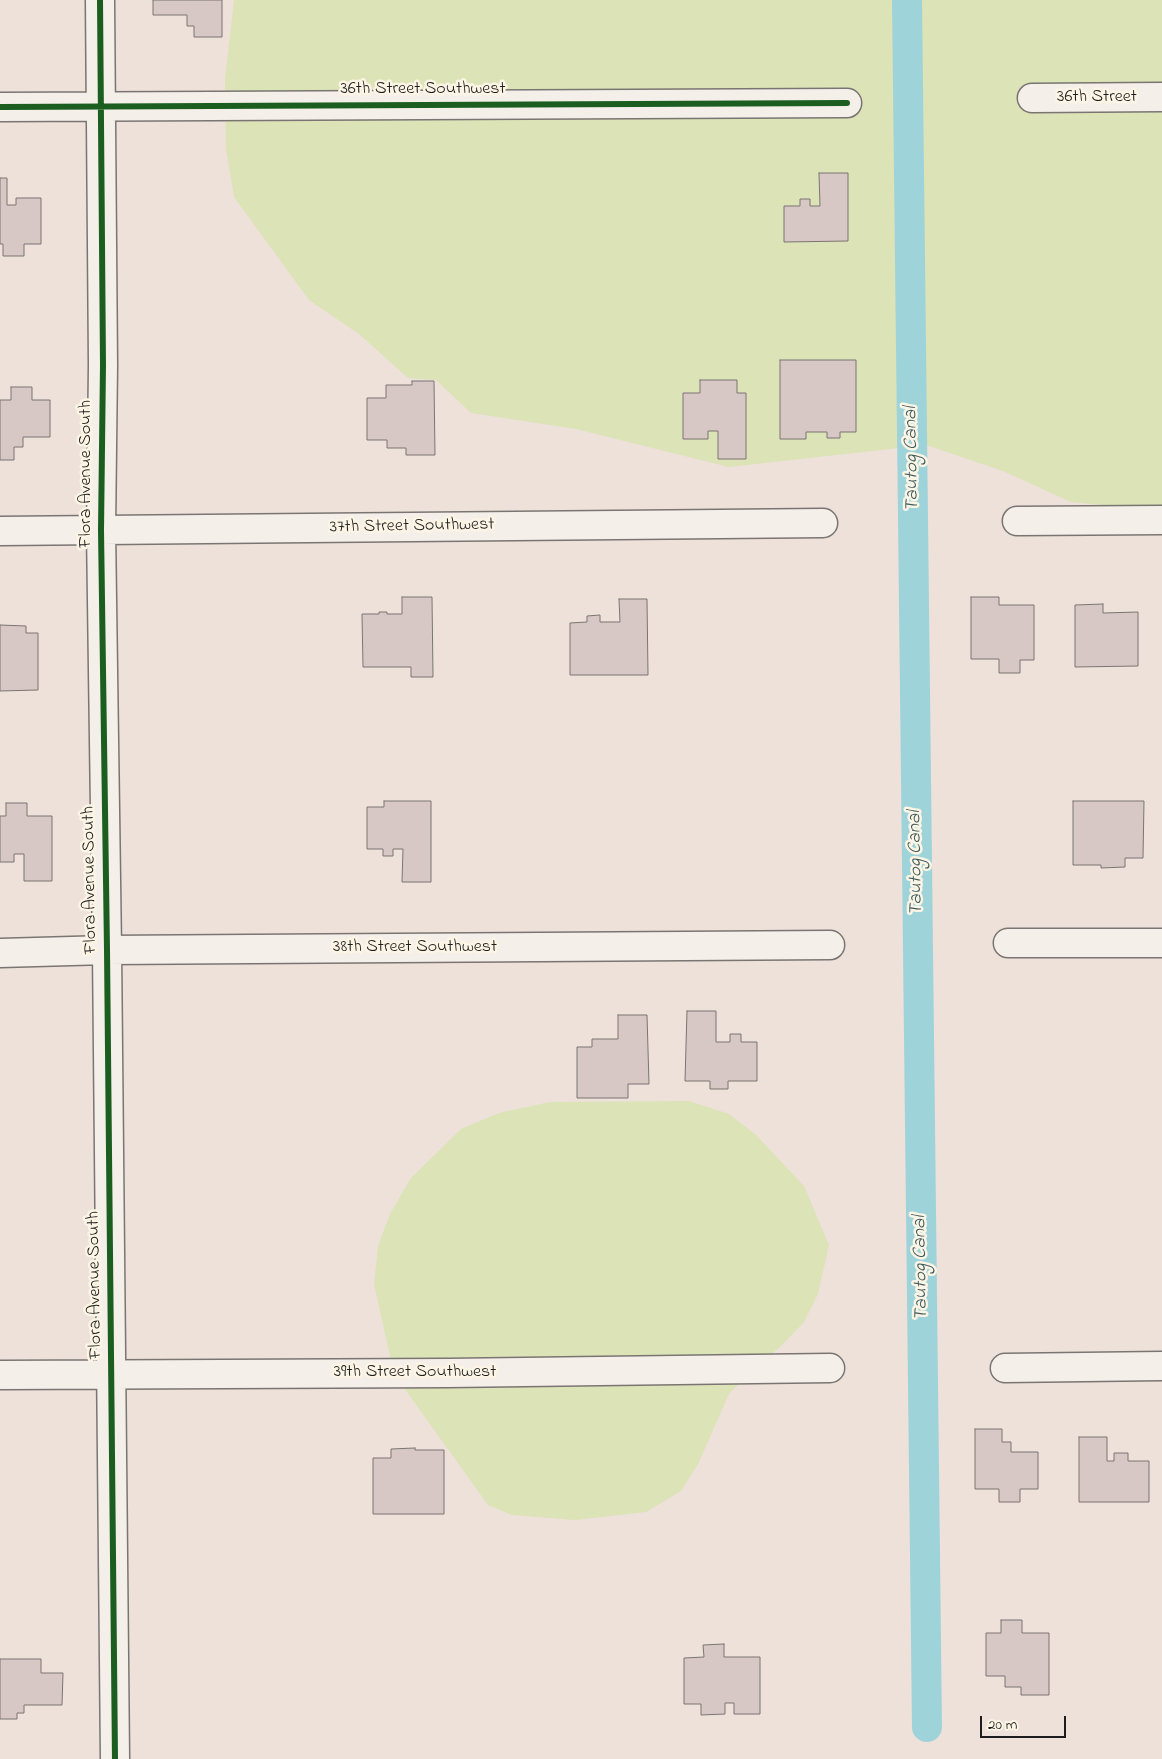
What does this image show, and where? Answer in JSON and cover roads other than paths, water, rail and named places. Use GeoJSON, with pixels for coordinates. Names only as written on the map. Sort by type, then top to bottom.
{"type":"FeatureCollection","features":[{"type":"Feature","properties":{"kind":"street","name":"Flora Avenue South"},"geometry":{"type":"LineString","coordinates":[[100,0],[103,355],[102,530],[108,950],[115,1759]]}},
{"type":"Feature","properties":{"kind":"street","name":"36th Street"},"geometry":{"type":"LineString","coordinates":[[1032,98],[1162,97]]}},
{"type":"Feature","properties":{"kind":"street","name":"36th Street Southwest"},"geometry":{"type":"LineString","coordinates":[[0,107],[847,103]]}},
{"type":"Feature","properties":{"kind":"street"},"geometry":{"type":"LineString","coordinates":[[1017,522],[1162,520]]}},
{"type":"Feature","properties":{"kind":"street","name":"37th Street Southwest"},"geometry":{"type":"LineString","coordinates":[[0,532],[823,523]]}},
{"type":"Feature","properties":{"kind":"street"},"geometry":{"type":"LineString","coordinates":[[1008,943],[1162,943]]}},
{"type":"Feature","properties":{"kind":"street","name":"38th Street Southwest"},"geometry":{"type":"LineString","coordinates":[[0,953],[108,950],[830,945]]}},
{"type":"Feature","properties":{"kind":"street"},"geometry":{"type":"LineString","coordinates":[[1005,1368],[1162,1366]]}},
{"type":"Feature","properties":{"kind":"street","name":"39th Street Southwest"},"geometry":{"type":"LineString","coordinates":[[0,1375],[448,1373],[830,1368]]}},
{"type":"Feature","properties":{"kind":"waterway","name":"Tautog Canal"},"geometry":{"type":"LineString","coordinates":[[907,0],[927,1727]]}}]}
